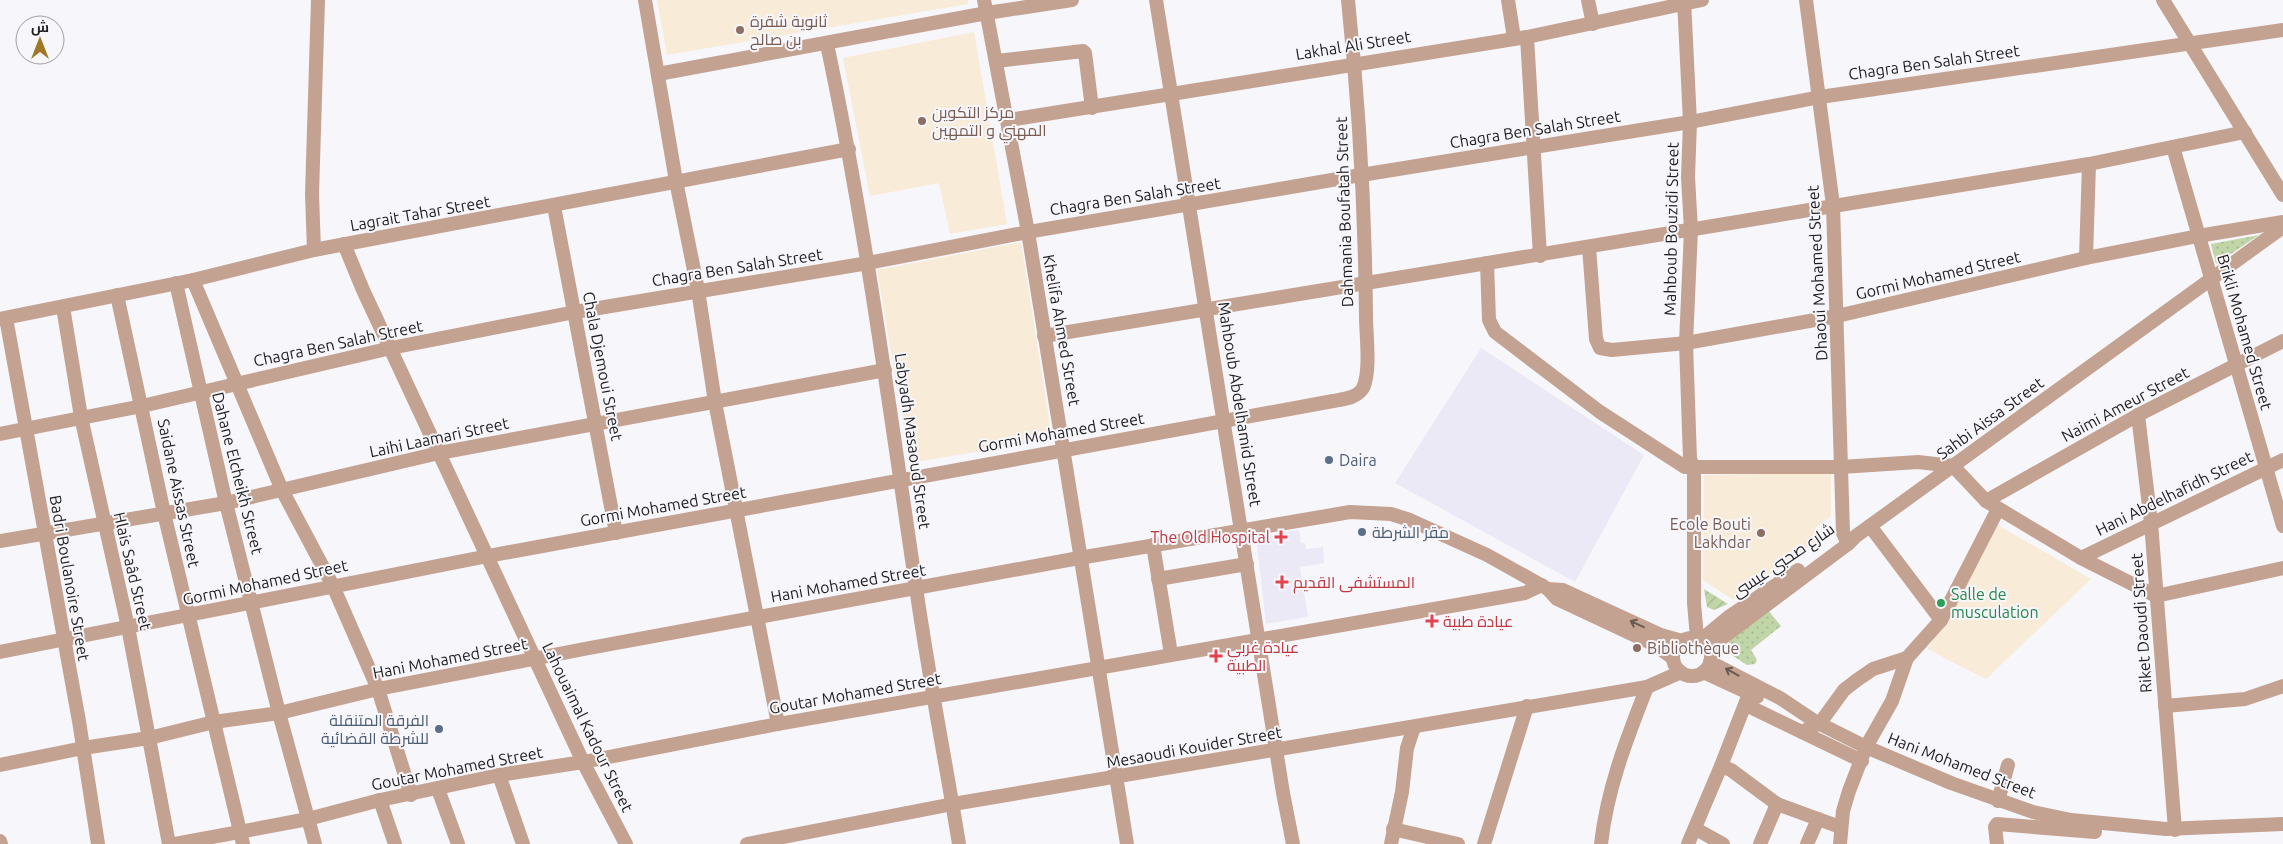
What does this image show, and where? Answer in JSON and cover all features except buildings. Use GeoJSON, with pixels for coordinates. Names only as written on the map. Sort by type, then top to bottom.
{"type":"FeatureCollection","features":[{"type":"Feature","properties":{"kind":"street"},"geometry":{"type":"LineString","coordinates":[[314,250],[312,194],[318,0]]}},
{"type":"Feature","properties":{"kind":"street"},"geometry":{"type":"LineString","coordinates":[[645,0],[676,181],[698,290],[715,402],[778,724]]}},
{"type":"Feature","properties":{"kind":"street"},"geometry":{"type":"LineString","coordinates":[[658,74],[827,44],[985,6],[1072,0]]}},
{"type":"Feature","properties":{"kind":"street","name":"Mahboub Abdelhamid Street"},"geometry":{"type":"LineString","coordinates":[[1156,0],[1173,94],[1258,639],[1293,844]]}},
{"type":"Feature","properties":{"kind":"street","name":"Dahmania Boufatah Street"},"geometry":{"type":"LineString","coordinates":[[1333,401],[1358,394],[1365,383],[1367,367],[1366,284],[1361,175],[1348,0]]}},
{"type":"Feature","properties":{"kind":"street"},"geometry":{"type":"LineString","coordinates":[[1508,0],[1520,38],[1534,148],[1540,256]]}},
{"type":"Feature","properties":{"kind":"street"},"geometry":{"type":"LineString","coordinates":[[1588,0],[1593,24]]}},
{"type":"Feature","properties":{"kind":"street","name":"Lakhal Ali Street"},"geometry":{"type":"LineString","coordinates":[[1008,120],[1092,108],[1354,63],[1520,38],[1593,24],[1684,2],[1702,0]]}},
{"type":"Feature","properties":{"kind":"street","name":"Dhaoui Mohamed Street"},"geometry":{"type":"LineString","coordinates":[[1806,0],[1833,205],[1841,467],[1849,539]]}},
{"type":"Feature","properties":{"kind":"street"},"geometry":{"type":"LineString","coordinates":[[2163,0],[2283,195]]}},
{"type":"Feature","properties":{"kind":"street","name":"Mahboub Bouzidi Street"},"geometry":{"type":"LineString","coordinates":[[1684,2],[1690,122],[1688,177],[1691,230],[1686,343],[1690,465]]}},
{"type":"Feature","properties":{"kind":"street","name":"Khelifa Ahmed Street"},"geometry":{"type":"LineString","coordinates":[[985,6],[1008,120],[1065,450],[1079,558],[1118,778],[1127,844]]}},
{"type":"Feature","properties":{"kind":"street","name":"Chagra Ben Salah Street"},"geometry":{"type":"LineString","coordinates":[[0,434],[142,406],[391,348],[698,290],[868,263],[1028,232],[1190,206],[1361,175],[1690,122],[1820,96],[2283,30]]}},
{"type":"Feature","properties":{"kind":"street","name":"Labyadh Masaoud Street"},"geometry":{"type":"LineString","coordinates":[[827,44],[849,149],[868,263],[916,589],[960,844]]}},
{"type":"Feature","properties":{"kind":"street"},"geometry":{"type":"LineString","coordinates":[[997,61],[1083,50],[1092,108]]}},
{"type":"Feature","properties":{"kind":"street"},"geometry":{"type":"LineString","coordinates":[[1044,336],[1487,263],[1540,256],[1833,205],[2090,164],[2244,132]]}},
{"type":"Feature","properties":{"kind":"street","name":"Brikli Mohamed Street"},"geometry":{"type":"LineString","coordinates":[[2173,147],[2283,526]]}},
{"type":"Feature","properties":{"kind":"street","name":"Lagrait Tahar Street"},"geometry":{"type":"LineString","coordinates":[[3,318],[193,280],[344,244],[849,149]]}},
{"type":"Feature","properties":{"kind":"street"},"geometry":{"type":"LineString","coordinates":[[2086,258],[2090,164]]}},
{"type":"Feature","properties":{"kind":"street","name":"Chala Djemoui Street"},"geometry":{"type":"LineString","coordinates":[[554,206],[616,533]]}},
{"type":"Feature","properties":{"kind":"street","name":"Gormi Mohamed Street"},"geometry":{"type":"LineString","coordinates":[[1590,247],[1596,339],[1600,348],[1612,350],[1686,343],[1837,316],[2086,258],[2198,236],[2283,222]]}},
{"type":"Feature","properties":{"kind":"street","name":"Sahbi Aissa Street"},"geometry":{"type":"LineString","coordinates":[[1698,649],[2283,226]]}},
{"type":"Feature","properties":{"kind":"street","name":"Lahouaimal Kadour Street"},"geometry":{"type":"LineString","coordinates":[[344,244],[363,290],[583,762],[626,844]]}},
{"type":"Feature","properties":{"kind":"street"},"geometry":{"type":"LineString","coordinates":[[1487,263],[1489,320],[1495,332],[1600,412],[1642,441],[1690,465],[1841,467],[1918,462],[1953,466],[1986,502],[2081,558],[2156,596],[2283,568]]}},
{"type":"Feature","properties":{"kind":"street"},"geometry":{"type":"LineString","coordinates":[[193,280],[282,490],[333,586],[378,689],[411,795]]}},
{"type":"Feature","properties":{"kind":"street","name":"Dahane Elcheikh Street"},"geometry":{"type":"LineString","coordinates":[[176,283],[226,502],[279,713],[316,844]]}},
{"type":"Feature","properties":{"kind":"street","name":"Saidane Aissas Street"},"geometry":{"type":"LineString","coordinates":[[116,295],[142,406],[164,513],[242,839]]}},
{"type":"Feature","properties":{"kind":"street","name":"Hlais Saâd Street"},"geometry":{"type":"LineString","coordinates":[[63,307],[81,417],[128,627],[169,844]]}},
{"type":"Feature","properties":{"kind":"street","name":"Badri Boulanoire Street"},"geometry":{"type":"LineString","coordinates":[[3,318],[27,429],[98,844]]}},
{"type":"Feature","properties":{"kind":"street","name":"Naimi Ameur Street"},"geometry":{"type":"LineString","coordinates":[[1986,502],[2138,415],[2283,342]]}},
{"type":"Feature","properties":{"kind":"street","name":"Laihi Laamari Street"},"geometry":{"type":"LineString","coordinates":[[0,541],[226,502],[439,453],[885,370]]}},
{"type":"Feature","properties":{"kind":"street","name":"Gormi Mohamed Street"},"geometry":{"type":"LineString","coordinates":[[0,652],[252,604],[488,556],[1333,401]]}},
{"type":"Feature","properties":{"kind":"street","name":"Riket Daoudi Street"},"geometry":{"type":"LineString","coordinates":[[2138,415],[2151,523],[2175,830]]}},
{"type":"Feature","properties":{"kind":"street","name":"Hani Abdelhafidh Street"},"geometry":{"type":"LineString","coordinates":[[2081,558],[2283,460]]}},
{"type":"Feature","properties":{"kind":"street"},"geometry":{"type":"LineString","coordinates":[[1690,465],[1694,604],[1698,649]]}},
{"type":"Feature","properties":{"kind":"street"},"geometry":{"type":"LineString","coordinates":[[1545,587],[1557,599],[1655,645],[1673,658],[1681,672],[1690,675],[1698,649],[1690,465]]}},
{"type":"Feature","properties":{"kind":"street"},"geometry":{"type":"LineString","coordinates":[[1840,844],[1840,827],[1849,791],[1866,747],[1892,701],[1907,658],[1941,620],[1998,509]]}},
{"type":"Feature","properties":{"kind":"street","name":"Hani Mohamed Street"},"geometry":{"type":"LineString","coordinates":[[0,765],[83,748],[148,738],[214,722],[279,713],[378,689],[1079,558],[1342,513],[1391,514],[1430,528],[1545,587],[1563,590],[1661,635],[1698,649],[1780,698],[1804,715],[1866,747],[1998,801],[2033,812],[2071,820],[2147,828],[2175,830],[2283,824]]}},
{"type":"Feature","properties":{"kind":"street"},"geometry":{"type":"LineString","coordinates":[[1870,526],[1941,620]]}},
{"type":"Feature","properties":{"kind":"street","name":"شارع صحبي عيسى"},"geometry":{"type":"LineString","coordinates":[[1694,604],[1706,621],[1717,622],[1730,616],[1849,539]]}},
{"type":"Feature","properties":{"kind":"street"},"geometry":{"type":"LineString","coordinates":[[1153,545],[1171,654]]}},
{"type":"Feature","properties":{"kind":"street"},"geometry":{"type":"LineString","coordinates":[[1158,579],[1247,564]]}},
{"type":"Feature","properties":{"kind":"street","name":"Goutar Mohamed Street"},"geometry":{"type":"LineString","coordinates":[[176,844],[242,839],[380,800],[438,790],[499,775],[583,762],[778,724],[934,698],[1171,654],[1517,595],[1545,587]]}},
{"type":"Feature","properties":{"kind":"street","name":"شارع صحبي عيسى"},"geometry":{"type":"LineString","coordinates":[[1698,649],[1730,616]]}},
{"type":"Feature","properties":{"kind":"street"},"geometry":{"type":"LineString","coordinates":[[1673,658],[1677,645],[1698,649],[1747,699],[1802,732],[1862,761]]}},
{"type":"Feature","properties":{"kind":"street"},"geometry":{"type":"LineString","coordinates":[[1802,732],[1820,723],[1844,690],[1857,680],[1873,669],[1907,658]]}},
{"type":"Feature","properties":{"kind":"street","name":"Mesaoudi Kouider Street"},"geometry":{"type":"LineString","coordinates":[[747,844],[796,840],[953,804],[1118,778],[1527,706],[1647,687],[1681,672]]}},
{"type":"Feature","properties":{"kind":"street"},"geometry":{"type":"LineString","coordinates":[[2165,706],[2245,699],[2283,686]]}},
{"type":"Feature","properties":{"kind":"street"},"geometry":{"type":"LineString","coordinates":[[1601,844],[1615,775],[1647,687]]}},
{"type":"Feature","properties":{"kind":"street"},"geometry":{"type":"LineString","coordinates":[[1747,699],[1804,715]]}},
{"type":"Feature","properties":{"kind":"street"},"geometry":{"type":"LineString","coordinates":[[1688,844],[1696,829],[1747,699]]}},
{"type":"Feature","properties":{"kind":"street"},"geometry":{"type":"LineString","coordinates":[[1484,844],[1527,706]]}},
{"type":"Feature","properties":{"kind":"street"},"geometry":{"type":"LineString","coordinates":[[1391,844],[1402,792],[1407,748],[1414,727]]}},
{"type":"Feature","properties":{"kind":"street"},"geometry":{"type":"LineString","coordinates":[[1998,801],[2008,765]]}},
{"type":"Feature","properties":{"kind":"street"},"geometry":{"type":"LineString","coordinates":[[1721,766],[1731,770],[1777,804],[1840,827]]}},
{"type":"Feature","properties":{"kind":"street"},"geometry":{"type":"LineString","coordinates":[[499,775],[524,844]]}},
{"type":"Feature","properties":{"kind":"street"},"geometry":{"type":"LineString","coordinates":[[438,790],[458,844]]}},
{"type":"Feature","properties":{"kind":"street"},"geometry":{"type":"LineString","coordinates":[[380,800],[394,844]]}},
{"type":"Feature","properties":{"kind":"street"},"geometry":{"type":"LineString","coordinates":[[1760,844],[1777,804]]}},
{"type":"Feature","properties":{"kind":"street"},"geometry":{"type":"LineString","coordinates":[[1807,844],[1818,819]]}},
{"type":"Feature","properties":{"kind":"street"},"geometry":{"type":"LineString","coordinates":[[1997,844],[1995,827],[1997,824],[2125,834],[2147,828]]}},
{"type":"Feature","properties":{"kind":"street"},"geometry":{"type":"LineString","coordinates":[[1393,829],[1458,844]]}},
{"type":"Feature","properties":{"kind":"street"},"geometry":{"type":"LineString","coordinates":[[1696,829],[1723,844]]}},
{"type":"Feature","properties":{"kind":"shaded area","name":"ثانوية شقرة بن صالح"},"geometry":{"type":"Polygon","coordinates":[[[657,0],[968,0],[968,4],[667,55],[657,0]]]}},
{"type":"Feature","properties":{"kind":"shaded area","name":"مركز التكوين المهني و التمهين"},"geometry":{"type":"Polygon","coordinates":[[[974,32],[1007,224],[950,234],[939,183],[870,196],[843,58],[974,32]]]}},
{"type":"Feature","properties":{"kind":"shaded area"},"geometry":{"type":"Polygon","coordinates":[[[1021,242],[1052,439],[910,463],[877,270],[1021,242]]]}},
{"type":"Feature","properties":{"kind":"shaded area"},"geometry":{"type":"Polygon","coordinates":[[[1481,348],[1644,455],[1575,582],[1395,483],[1481,348]]]}},
{"type":"Feature","properties":{"kind":"shaded area","name":"Ecole Bouti Lakhdar"},"geometry":{"type":"Polygon","coordinates":[[[1831,473],[1831,516],[1815,528],[1822,538],[1733,600],[1703,580],[1704,475],[1831,473]]]}},
{"type":"Feature","properties":{"kind":"shaded area"},"geometry":{"type":"Polygon","coordinates":[[[1996,524],[2091,579],[1986,679],[1927,649],[1953,609],[1996,524]]]}},
{"type":"Feature","properties":{"kind":"shaded area","name":"المستشفى القديم"},"geometry":{"type":"Polygon","coordinates":[[[1299,530],[1301,543],[1305,543],[1306,549],[1323,547],[1324,563],[1300,567],[1308,617],[1266,624],[1256,537],[1299,530]]]}},
{"type":"Feature","properties":{"kind":"green space"},"geometry":{"type":"Polygon","coordinates":[[[2259,235],[2216,264],[2211,244],[2259,235]]]}},
{"type":"Feature","properties":{"kind":"green space"},"geometry":{"type":"Polygon","coordinates":[[[1704,589],[1728,604],[1714,610],[1707,607],[1704,589]]]}},
{"type":"Feature","properties":{"kind":"green space"},"geometry":{"type":"Polygon","coordinates":[[[1767,609],[1781,626],[1751,650],[1757,660],[1755,664],[1747,665],[1727,652],[1730,638],[1767,609]]]}},
{"type":"Feature","properties":{"kind":"place","name":"ثانوية شقرة بن صالح"},"geometry":{"type":"Point","coordinates":[740,30]}},
{"type":"Feature","properties":{"kind":"place","name":"مركز التكوين المهني و التمهين"},"geometry":{"type":"Point","coordinates":[922,121]}},
{"type":"Feature","properties":{"kind":"place","name":"Daira"},"geometry":{"type":"Point","coordinates":[1329,460]}},
{"type":"Feature","properties":{"kind":"place","name":"مقر الشرطة"},"geometry":{"type":"Point","coordinates":[1362,532]}},
{"type":"Feature","properties":{"kind":"place","name":"Ecole Bouti Lakhdar"},"geometry":{"type":"Point","coordinates":[1761,533]}},
{"type":"Feature","properties":{"kind":"place","name":"The Old Hospital"},"geometry":{"type":"Point","coordinates":[1281,537]}},
{"type":"Feature","properties":{"kind":"place","name":"المستشفى القديم"},"geometry":{"type":"Point","coordinates":[1282,582]}},
{"type":"Feature","properties":{"kind":"place","name":"Salle de musculation"},"geometry":{"type":"Point","coordinates":[1941,603]}},
{"type":"Feature","properties":{"kind":"place","name":"عيادة طبية"},"geometry":{"type":"Point","coordinates":[1432,621]}},
{"type":"Feature","properties":{"kind":"place","name":"Bibliothèque"},"geometry":{"type":"Point","coordinates":[1637,648]}},
{"type":"Feature","properties":{"kind":"place","name":"عيادة غربي الطبية"},"geometry":{"type":"Point","coordinates":[1216,656]}},
{"type":"Feature","properties":{"kind":"place","name":"الفرقة المتنقلة للشرطة القضائية"},"geometry":{"type":"Point","coordinates":[439,729]}}]}
